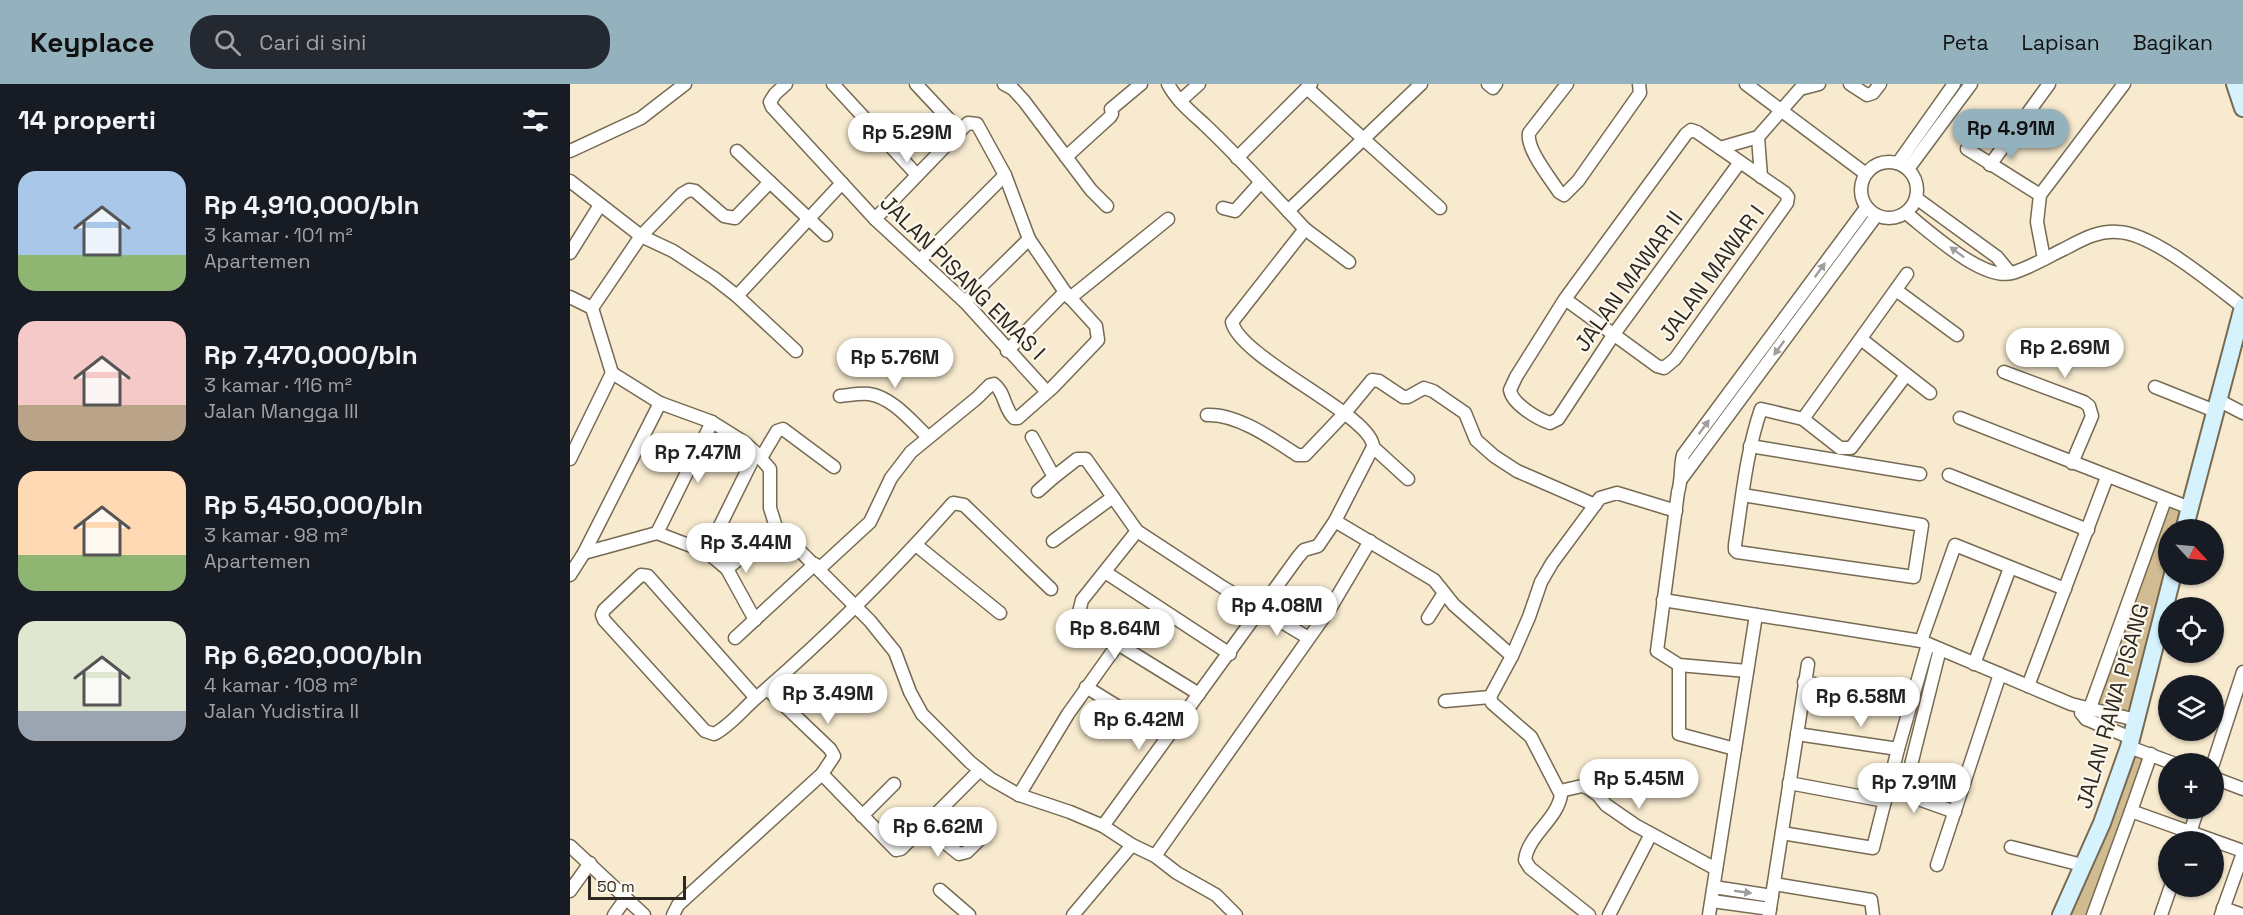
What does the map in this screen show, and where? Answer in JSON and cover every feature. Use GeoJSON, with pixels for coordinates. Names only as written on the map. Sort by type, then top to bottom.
{"type":"FeatureCollection","features":[{"type":"Feature","properties":{"kind":"street"},"geometry":{"type":"LineString","coordinates":[[571,148],[612,133],[641,118],[685,84]]}},
{"type":"Feature","properties":{"kind":"street","name":"JALAN PISANG EMAS I"},"geometry":{"type":"LineString","coordinates":[[786,84],[772,98],[770,102],[772,107],[875,219],[965,302],[1007,351],[1047,392]]}},
{"type":"Feature","properties":{"kind":"street"},"geometry":{"type":"LineString","coordinates":[[834,84],[917,175]]}},
{"type":"Feature","properties":{"kind":"street"},"geometry":{"type":"LineString","coordinates":[[916,84],[960,131]]}},
{"type":"Feature","properties":{"kind":"street"},"geometry":{"type":"LineString","coordinates":[[1004,84],[1013,88],[1024,101],[1091,190],[1107,206]]}},
{"type":"Feature","properties":{"kind":"street"},"geometry":{"type":"LineString","coordinates":[[1066,157],[1110,117],[1111,109],[1115,104],[1141,84]]}},
{"type":"Feature","properties":{"kind":"street"},"geometry":{"type":"LineString","coordinates":[[1168,84],[1180,101],[1305,229],[1349,262]]}},
{"type":"Feature","properties":{"kind":"street"},"geometry":{"type":"LineString","coordinates":[[1180,101],[1199,84]]}},
{"type":"Feature","properties":{"kind":"street"},"geometry":{"type":"LineString","coordinates":[[1288,211],[1421,84]]}},
{"type":"Feature","properties":{"kind":"street"},"geometry":{"type":"LineString","coordinates":[[1488,84],[1493,88],[1496,84]]}},
{"type":"Feature","properties":{"kind":"street"},"geometry":{"type":"LineString","coordinates":[[1567,84],[1528,137],[1533,151],[1563,195],[1578,180],[1640,88]]}},
{"type":"Feature","properties":{"kind":"street"},"geometry":{"type":"LineString","coordinates":[[1746,84],[1866,174]]}},
{"type":"Feature","properties":{"kind":"street"},"geometry":{"type":"LineString","coordinates":[[1720,148],[1758,137],[1799,87],[1819,84]]}},
{"type":"Feature","properties":{"kind":"street"},"geometry":{"type":"LineString","coordinates":[[1850,84],[1867,95],[1873,93],[1880,84]]}},
{"type":"Feature","properties":{"kind":"street"},"geometry":{"type":"LineString","coordinates":[[1903,166],[1954,84]]}},
{"type":"Feature","properties":{"kind":"street"},"geometry":{"type":"LineString","coordinates":[[1903,166],[1971,84]]}},
{"type":"Feature","properties":{"kind":"street"},"geometry":{"type":"LineString","coordinates":[[1990,165],[2049,84]]}},
{"type":"Feature","properties":{"kind":"street"},"geometry":{"type":"LineString","coordinates":[[2044,259],[2037,222],[2040,195],[2124,84]]}},
{"type":"Feature","properties":{"kind":"street"},"geometry":{"type":"LineString","coordinates":[[2235,84],[2243,108]]}},
{"type":"Feature","properties":{"kind":"street"},"geometry":{"type":"LineString","coordinates":[[1236,158],[1309,86],[1362,138],[1440,208]]}},
{"type":"Feature","properties":{"kind":"street"},"geometry":{"type":"LineString","coordinates":[[735,638],[870,522],[891,478],[911,452],[992,384],[998,387],[1008,411],[1014,418],[1022,415],[1097,343],[1098,329],[1068,295],[1029,239],[1005,175],[977,124],[968,123],[875,219]]}},
{"type":"Feature","properties":{"kind":"street","name":"JALAN MAWAR I"},"geometry":{"type":"LineString","coordinates":[[1565,298],[1686,134],[1695,130],[1787,195],[1787,203],[1668,366],[1661,368],[1614,334]]}},
{"type":"Feature","properties":{"kind":"street"},"geometry":{"type":"LineString","coordinates":[[1758,137],[1761,177]]}},
{"type":"Feature","properties":{"kind":"street"},"geometry":{"type":"LineString","coordinates":[[1967,149],[2040,195]]}},
{"type":"Feature","properties":{"kind":"street"},"geometry":{"type":"LineString","coordinates":[[736,151],[826,235]]}},
{"type":"Feature","properties":{"kind":"street","name":"JALAN MAWAR II"},"geometry":{"type":"LineString","coordinates":[[1565,298],[1510,390],[1514,400],[1550,423],[1558,419],[1614,334],[1740,162]]}},
{"type":"Feature","properties":{"kind":"street"},"geometry":{"type":"LineString","coordinates":[[1880,163],[1903,166],[1917,183],[1913,207],[1897,218],[1886,219],[1871,212],[1861,197],[1861,185],[1866,174],[1880,163]]}},
{"type":"Feature","properties":{"kind":"street"},"geometry":{"type":"LineString","coordinates":[[920,261],[1005,175]]}},
{"type":"Feature","properties":{"kind":"street"},"geometry":{"type":"LineString","coordinates":[[570,181],[641,236],[673,251],[714,278],[737,296],[796,351]]}},
{"type":"Feature","properties":{"kind":"street"},"geometry":{"type":"LineString","coordinates":[[592,308],[641,236],[682,194],[689,190],[695,191],[724,216],[735,218],[770,182]]}},
{"type":"Feature","properties":{"kind":"street"},"geometry":{"type":"LineString","coordinates":[[1223,208],[1235,211],[1261,182]]}},
{"type":"Feature","properties":{"kind":"street"},"geometry":{"type":"LineString","coordinates":[[737,296],[842,183]]}},
{"type":"Feature","properties":{"kind":"street"},"geometry":{"type":"LineString","coordinates":[[1916,198],[1997,257],[2010,273]]}},
{"type":"Feature","properties":{"kind":"street"},"geometry":{"type":"LineString","coordinates":[[570,253],[600,205]]}},
{"type":"Feature","properties":{"kind":"street"},"geometry":{"type":"LineString","coordinates":[[1682,478],[1741,400],[1871,212]]}},
{"type":"Feature","properties":{"kind":"street"},"geometry":{"type":"LineString","coordinates":[[1747,671],[1679,665],[1657,651],[1682,478],[1681,462],[1683,455],[1871,212]]}},
{"type":"Feature","properties":{"kind":"street"},"geometry":{"type":"LineString","coordinates":[[1906,213],[1980,267],[1996,272],[2010,273],[2087,237],[2101,233],[2125,232],[2172,256],[2243,307],[2187,519]]}},
{"type":"Feature","properties":{"kind":"street"},"geometry":{"type":"LineString","coordinates":[[1007,351],[1068,295],[1168,219]]}},
{"type":"Feature","properties":{"kind":"street"},"geometry":{"type":"LineString","coordinates":[[1103,826],[1230,654],[1298,557],[1304,550],[1318,546],[1335,521],[1372,447],[1371,439],[1344,414],[1249,346],[1234,330],[1232,321],[1305,229]]}},
{"type":"Feature","properties":{"kind":"street"},"geometry":{"type":"LineString","coordinates":[[965,302],[1029,239]]}},
{"type":"Feature","properties":{"kind":"street"},"geometry":{"type":"LineString","coordinates":[[1803,419],[1908,274]]}},
{"type":"Feature","properties":{"kind":"street"},"geometry":{"type":"LineString","coordinates":[[1896,290],[1957,336]]}},
{"type":"Feature","properties":{"kind":"street"},"geometry":{"type":"LineString","coordinates":[[570,297],[592,308],[612,373],[660,403],[712,422],[744,442],[770,469],[770,507],[776,527],[817,566],[895,652],[910,692],[922,714],[942,736],[980,770],[1019,795],[1103,826],[1216,895],[1236,915]]}},
{"type":"Feature","properties":{"kind":"street"},"geometry":{"type":"LineString","coordinates":[[1565,298],[1614,334]]}},
{"type":"Feature","properties":{"kind":"street"},"geometry":{"type":"LineString","coordinates":[[1861,339],[1930,393]]}},
{"type":"Feature","properties":{"kind":"street"},"geometry":{"type":"LineString","coordinates":[[2004,372],[2084,402],[2089,406],[2092,416],[2072,463]]}},
{"type":"Feature","properties":{"kind":"street"},"geometry":{"type":"LineString","coordinates":[[570,459],[612,373]]}},
{"type":"Feature","properties":{"kind":"street"},"geometry":{"type":"LineString","coordinates":[[1741,400],[1761,409],[1803,419],[1840,448],[1851,448],[1906,375]]}},
{"type":"Feature","properties":{"kind":"street"},"geometry":{"type":"LineString","coordinates":[[1208,415],[1220,414],[1253,428],[1297,455],[1305,455],[1344,414],[1367,384],[1374,380],[1403,397],[1408,397],[1421,389],[1433,391],[1465,413],[1476,440],[1494,456],[1517,471],[1595,505]]}},
{"type":"Feature","properties":{"kind":"street"},"geometry":{"type":"LineString","coordinates":[[2155,387],[2243,413]]}},
{"type":"Feature","properties":{"kind":"street"},"geometry":{"type":"LineString","coordinates":[[840,396],[867,394],[879,397],[894,405],[928,437]]}},
{"type":"Feature","properties":{"kind":"street"},"geometry":{"type":"LineString","coordinates":[[570,575],[584,553],[660,403]]}},
{"type":"Feature","properties":{"kind":"street"},"geometry":{"type":"LineString","coordinates":[[1743,495],[1922,525],[1914,577],[1736,552],[1743,495],[1750,446],[1761,409]]}},
{"type":"Feature","properties":{"kind":"street"},"geometry":{"type":"LineString","coordinates":[[1960,418],[2190,508]]}},
{"type":"Feature","properties":{"kind":"street"},"geometry":{"type":"LineString","coordinates":[[657,533],[712,422]]}},
{"type":"Feature","properties":{"kind":"street"},"geometry":{"type":"LineString","coordinates":[[707,552],[758,456],[777,431],[783,429],[834,468]]}},
{"type":"Feature","properties":{"kind":"street"},"geometry":{"type":"LineString","coordinates":[[1032,437],[1054,477]]}},
{"type":"Feature","properties":{"kind":"street"},"geometry":{"type":"LineString","coordinates":[[1750,446],[1920,474]]}},
{"type":"Feature","properties":{"kind":"street"},"geometry":{"type":"LineString","coordinates":[[1372,447],[1408,479]]}},
{"type":"Feature","properties":{"kind":"street"},"geometry":{"type":"LineString","coordinates":[[1038,491],[1077,459],[1086,459],[1137,531],[1307,637]]}},
{"type":"Feature","properties":{"kind":"street"},"geometry":{"type":"LineString","coordinates":[[1949,475],[2088,530]]}},
{"type":"Feature","properties":{"kind":"street"},"geometry":{"type":"LineString","coordinates":[[2028,686],[2108,477]]}},
{"type":"Feature","properties":{"kind":"street"},"geometry":{"type":"LineString","coordinates":[[1490,697],[1512,656],[1541,582],[1552,563],[1600,498],[1617,493],[1676,511]]}},
{"type":"Feature","properties":{"kind":"street"},"geometry":{"type":"LineString","coordinates":[[1053,541],[1113,497]]}},
{"type":"Feature","properties":{"kind":"street"},"geometry":{"type":"LineString","coordinates":[[2088,713],[2165,500]]}},
{"type":"Feature","properties":{"kind":"street"},"geometry":{"type":"LineString","coordinates":[[756,698],[648,576],[641,575],[604,610],[602,615],[604,621],[708,733],[717,733],[767,689],[855,606],[916,545],[953,503],[961,503],[1051,589]]}},
{"type":"Feature","properties":{"kind":"street"},"geometry":{"type":"LineString","coordinates":[[1335,521],[1426,575],[1440,586],[1454,605],[1512,656]]}},
{"type":"Feature","properties":{"kind":"street"},"geometry":{"type":"LineString","coordinates":[[727,569],[776,527]]}},
{"type":"Feature","properties":{"kind":"street"},"geometry":{"type":"LineString","coordinates":[[1137,531],[1082,600],[1079,612],[1118,644],[1199,694]]}},
{"type":"Feature","properties":{"kind":"street"},"geometry":{"type":"LineString","coordinates":[[584,553],[657,533],[707,552],[727,569],[755,620]]}},
{"type":"Feature","properties":{"kind":"street"},"geometry":{"type":"LineString","coordinates":[[1155,856],[1330,607],[1370,541]]}},
{"type":"Feature","properties":{"kind":"street"},"geometry":{"type":"LineString","coordinates":[[916,545],[1000,613]]}},
{"type":"Feature","properties":{"kind":"street"},"geometry":{"type":"LineString","coordinates":[[1782,833],[1873,848],[1955,545],[2065,589]]}},
{"type":"Feature","properties":{"kind":"street"},"geometry":{"type":"LineString","coordinates":[[1974,664],[2010,568]]}},
{"type":"Feature","properties":{"kind":"street"},"geometry":{"type":"LineString","coordinates":[[1105,572],[1230,654]]}},
{"type":"Feature","properties":{"kind":"street","name":"JALAN RAWA PISANG"},"geometry":{"type":"LineString","coordinates":[[2061,915],[2105,815],[2130,742],[2170,585]]}},
{"type":"Feature","properties":{"kind":"street"},"geometry":{"type":"LineString","coordinates":[[1428,618],[1444,593]]}},
{"type":"Feature","properties":{"kind":"street"},"geometry":{"type":"LineString","coordinates":[[1663,600],[1929,645],[2071,704],[2130,742],[2158,757]]}},
{"type":"Feature","properties":{"kind":"street"},"geometry":{"type":"LineString","coordinates":[[1709,915],[1756,615]]}},
{"type":"Feature","properties":{"kind":"street"},"geometry":{"type":"LineString","coordinates":[[1019,795],[1086,687],[1118,644]]}},
{"type":"Feature","properties":{"kind":"street"},"geometry":{"type":"LineString","coordinates":[[1929,645],[1905,785],[1910,796],[1955,812]]}},
{"type":"Feature","properties":{"kind":"street"},"geometry":{"type":"LineString","coordinates":[[1712,901],[1770,912],[1808,664]]}},
{"type":"Feature","properties":{"kind":"street"},"geometry":{"type":"LineString","coordinates":[[1679,665],[1679,734],[1735,749]]}},
{"type":"Feature","properties":{"kind":"street"},"geometry":{"type":"LineString","coordinates":[[2217,753],[2243,672]]}},
{"type":"Feature","properties":{"kind":"street"},"geometry":{"type":"LineString","coordinates":[[1936,865],[2000,675]]}},
{"type":"Feature","properties":{"kind":"street"},"geometry":{"type":"LineString","coordinates":[[1804,682],[1911,702]]}},
{"type":"Feature","properties":{"kind":"street"},"geometry":{"type":"LineString","coordinates":[[1086,687],[1167,737]]}},
{"type":"Feature","properties":{"kind":"street"},"geometry":{"type":"LineString","coordinates":[[673,915],[678,905],[822,774],[832,760],[833,753],[767,689]]}},
{"type":"Feature","properties":{"kind":"street"},"geometry":{"type":"LineString","coordinates":[[1445,701],[1490,697]]}},
{"type":"Feature","properties":{"kind":"street"},"geometry":{"type":"LineString","coordinates":[[1490,697],[1492,702],[1531,737],[1560,790],[1561,800],[1528,849],[1525,860],[1530,868],[1589,915]]}},
{"type":"Feature","properties":{"kind":"street"},"geometry":{"type":"LineString","coordinates":[[2088,713],[2136,720]]}},
{"type":"Feature","properties":{"kind":"street"},"geometry":{"type":"LineString","coordinates":[[1797,734],[1898,749]]}},
{"type":"Feature","properties":{"kind":"street"},"geometry":{"type":"LineString","coordinates":[[2093,915],[2151,754]]}},
{"type":"Feature","properties":{"kind":"street"},"geometry":{"type":"LineString","coordinates":[[822,774],[896,850],[901,849],[980,770]]}},
{"type":"Feature","properties":{"kind":"street"},"geometry":{"type":"LineString","coordinates":[[2224,782],[2243,789]]}},
{"type":"Feature","properties":{"kind":"street"},"geometry":{"type":"LineString","coordinates":[[1789,783],[1885,801]]}},
{"type":"Feature","properties":{"kind":"street"},"geometry":{"type":"LineString","coordinates":[[862,816],[894,784]]}},
{"type":"Feature","properties":{"kind":"street"},"geometry":{"type":"LineString","coordinates":[[1560,790],[1582,786],[1588,788],[1606,805],[1651,834],[1716,869]]}},
{"type":"Feature","properties":{"kind":"street"},"geometry":{"type":"LineString","coordinates":[[2131,811],[2176,831]]}},
{"type":"Feature","properties":{"kind":"street"},"geometry":{"type":"LineString","coordinates":[[923,825],[958,854],[967,852],[983,836]]}},
{"type":"Feature","properties":{"kind":"street"},"geometry":{"type":"LineString","coordinates":[[1609,915],[1651,834]]}},
{"type":"Feature","properties":{"kind":"street"},"geometry":{"type":"LineString","coordinates":[[1073,915],[1132,845]]}},
{"type":"Feature","properties":{"kind":"street"},"geometry":{"type":"LineString","coordinates":[[570,846],[644,915]]}},
{"type":"Feature","properties":{"kind":"street"},"geometry":{"type":"LineString","coordinates":[[2011,847],[2082,865]]}},
{"type":"Feature","properties":{"kind":"street"},"geometry":{"type":"LineString","coordinates":[[2224,847],[2243,852],[2222,912],[2243,915]]}},
{"type":"Feature","properties":{"kind":"street"},"geometry":{"type":"LineString","coordinates":[[570,891],[590,863]]}},
{"type":"Feature","properties":{"kind":"street"},"geometry":{"type":"LineString","coordinates":[[1714,887],[1773,890],[1871,900],[1873,915]]}},
{"type":"Feature","properties":{"kind":"street"},"geometry":{"type":"LineString","coordinates":[[939,890],[969,915]]}},
{"type":"Feature","properties":{"kind":"street"},"geometry":{"type":"LineString","coordinates":[[2161,915],[2167,897]]}},
{"type":"Feature","properties":{"kind":"street"},"geometry":{"type":"LineString","coordinates":[[614,915],[626,898]]}},
{"type":"Feature","properties":{"kind":"shaded area"},"geometry":{"type":"Polygon","coordinates":[[[2165,500],[2190,508],[2187,519],[2158,519],[2165,500]]]}},
{"type":"Feature","properties":{"kind":"shaded area"},"geometry":{"type":"Polygon","coordinates":[[[2158,519],[2158,585],[2167,585],[2164,597],[2158,597],[2158,623],[2136,720],[2089,708],[2158,519]]]}},
{"type":"Feature","properties":{"kind":"shaded area"},"geometry":{"type":"Polygon","coordinates":[[[2129,747],[2151,754],[2094,915],[2061,915],[2129,747]]]}}]}
